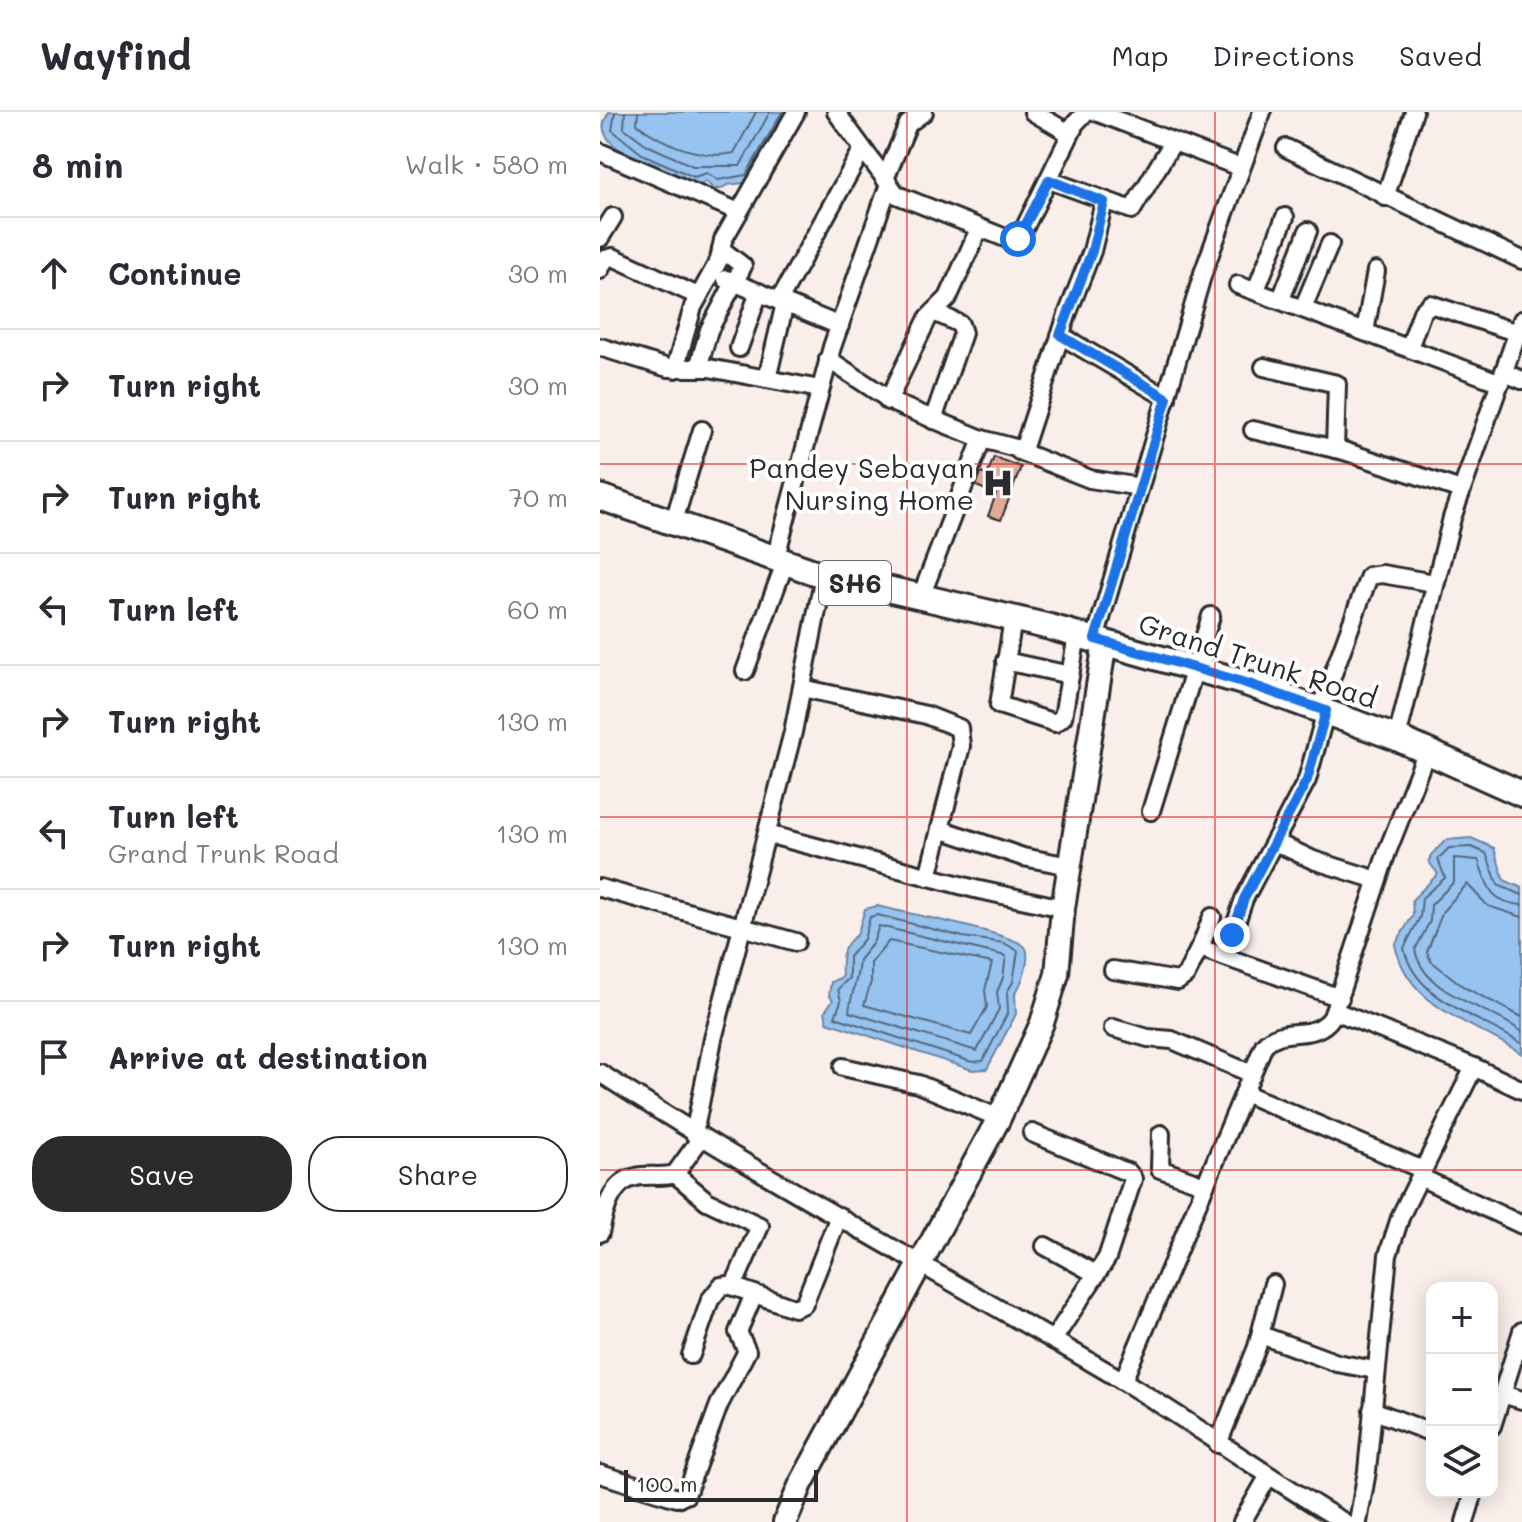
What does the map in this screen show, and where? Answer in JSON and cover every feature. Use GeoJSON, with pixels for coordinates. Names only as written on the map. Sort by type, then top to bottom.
{"type":"FeatureCollection","features":[{"type":"Feature","properties":{"kind":"main road","name":"Grand Trunk Road"},"geometry":{"type":"LineString","coordinates":[[600,497],[824,575],[1013,619],[1193,667],[1397,738],[1522,794]]}},
{"type":"Feature","properties":{"kind":"street"},"geometry":{"type":"LineString","coordinates":[[675,369],[698,296],[712,273],[739,212],[796,112]]}},
{"type":"Feature","properties":{"kind":"street"},"geometry":{"type":"LineString","coordinates":[[836,112],[897,195],[979,229],[1018,239],[1073,129],[1086,112]]}},
{"type":"Feature","properties":{"kind":"street"},"geometry":{"type":"LineString","coordinates":[[1033,112],[1063,132],[1073,129]]}},
{"type":"Feature","properties":{"kind":"street"},"geometry":{"type":"LineString","coordinates":[[1096,112],[1239,167]]}},
{"type":"Feature","properties":{"kind":"street"},"geometry":{"type":"LineString","coordinates":[[785,1522],[801,1484],[934,1270],[1036,1038],[1057,974],[1063,908],[1105,642],[1140,487],[1203,273],[1239,167],[1262,112]]}},
{"type":"Feature","properties":{"kind":"street"},"geometry":{"type":"LineString","coordinates":[[1385,197],[1414,112]]}},
{"type":"Feature","properties":{"kind":"street"},"geometry":{"type":"LineString","coordinates":[[745,671],[780,562],[828,359],[911,115]]}},
{"type":"Feature","properties":{"kind":"street"},"geometry":{"type":"LineString","coordinates":[[1049,180],[1127,210],[1137,208],[1173,142]]}},
{"type":"Feature","properties":{"kind":"street"},"geometry":{"type":"LineString","coordinates":[[1286,148],[1522,260]]}},
{"type":"Feature","properties":{"kind":"street"},"geometry":{"type":"LineString","coordinates":[[767,379],[782,302],[862,150]]}},
{"type":"Feature","properties":{"kind":"street"},"geometry":{"type":"LineString","coordinates":[[600,152],[739,212]]}},
{"type":"Feature","properties":{"kind":"street"},"geometry":{"type":"LineString","coordinates":[[1019,451],[1028,438],[1060,335],[1092,251],[1104,202]]}},
{"type":"Feature","properties":{"kind":"street"},"geometry":{"type":"LineString","coordinates":[[600,238],[613,217]]}},
{"type":"Feature","properties":{"kind":"street"},"geometry":{"type":"LineString","coordinates":[[1256,290],[1285,217]]}},
{"type":"Feature","properties":{"kind":"street"},"geometry":{"type":"LineString","coordinates":[[888,401],[934,312],[948,298],[979,229]]}},
{"type":"Feature","properties":{"kind":"street"},"geometry":{"type":"LineString","coordinates":[[1281,299],[1308,231]]}},
{"type":"Feature","properties":{"kind":"street"},"geometry":{"type":"LineString","coordinates":[[1303,308],[1330,244]]}},
{"type":"Feature","properties":{"kind":"street"},"geometry":{"type":"LineString","coordinates":[[698,368],[709,330],[742,264],[721,249]]}},
{"type":"Feature","properties":{"kind":"street"},"geometry":{"type":"LineString","coordinates":[[603,259],[698,296]]}},
{"type":"Feature","properties":{"kind":"street"},"geometry":{"type":"LineString","coordinates":[[1365,332],[1376,271]]}},
{"type":"Feature","properties":{"kind":"street"},"geometry":{"type":"LineString","coordinates":[[712,273],[840,326]]}},
{"type":"Feature","properties":{"kind":"street"},"geometry":{"type":"LineString","coordinates":[[1238,285],[1409,348],[1503,378],[1522,380]]}},
{"type":"Feature","properties":{"kind":"street"},"geometry":{"type":"LineString","coordinates":[[739,348],[759,292]]}},
{"type":"Feature","properties":{"kind":"street"},"geometry":{"type":"LineString","coordinates":[[1397,738],[1434,583],[1461,490],[1520,327],[1430,304],[1422,312],[1409,348]]}},
{"type":"Feature","properties":{"kind":"street"},"geometry":{"type":"LineString","coordinates":[[933,420],[963,333],[960,324],[934,312]]}},
{"type":"Feature","properties":{"kind":"street"},"geometry":{"type":"LineString","coordinates":[[1060,335],[1167,398]]}},
{"type":"Feature","properties":{"kind":"street"},"geometry":{"type":"LineString","coordinates":[[600,347],[675,369],[698,368],[820,389]]}},
{"type":"Feature","properties":{"kind":"street"},"geometry":{"type":"LineString","coordinates":[[828,359],[888,401],[933,420],[1090,479],[1140,487]]}},
{"type":"Feature","properties":{"kind":"street"},"geometry":{"type":"LineString","coordinates":[[1264,367],[1337,384],[1335,449]]}},
{"type":"Feature","properties":{"kind":"street"},"geometry":{"type":"LineString","coordinates":[[673,524],[702,430]]}},
{"type":"Feature","properties":{"kind":"street"},"geometry":{"type":"LineString","coordinates":[[1253,430],[1335,449],[1461,490]]}},
{"type":"Feature","properties":{"kind":"street"},"geometry":{"type":"LineString","coordinates":[[920,599],[982,439]]}},
{"type":"Feature","properties":{"kind":"street"},"geometry":{"type":"LineString","coordinates":[[1225,956],[1244,899],[1307,780],[1323,710],[1369,576],[1382,574],[1434,583]]}},
{"type":"Feature","properties":{"kind":"street"},"geometry":{"type":"LineString","coordinates":[[675,1174],[698,1136],[713,1039],[802,688],[824,575]]}},
{"type":"Feature","properties":{"kind":"street"},"geometry":{"type":"LineString","coordinates":[[1151,811],[1211,616]]}},
{"type":"Feature","properties":{"kind":"street"},"geometry":{"type":"LineString","coordinates":[[1013,619],[999,701],[1001,707],[1055,723],[1062,721],[1070,675],[1105,642]]}},
{"type":"Feature","properties":{"kind":"street"},"geometry":{"type":"LineString","coordinates":[[1005,661],[1070,675]]}},
{"type":"Feature","properties":{"kind":"street"},"geometry":{"type":"LineString","coordinates":[[802,688],[926,715],[959,728],[961,746],[928,877]]}},
{"type":"Feature","properties":{"kind":"street"},"geometry":{"type":"LineString","coordinates":[[1065,709],[1094,713]]}},
{"type":"Feature","properties":{"kind":"street"},"geometry":{"type":"LineString","coordinates":[[1123,1381],[1252,1074],[1270,1039],[1318,1030],[1337,1005],[1377,880],[1427,751]]}},
{"type":"Feature","properties":{"kind":"street"},"geometry":{"type":"LineString","coordinates":[[940,829],[1023,857],[1070,866]]}},
{"type":"Feature","properties":{"kind":"street"},"geometry":{"type":"LineString","coordinates":[[767,834],[928,877],[1063,908]]}},
{"type":"Feature","properties":{"kind":"street"},"geometry":{"type":"LineString","coordinates":[[1275,842],[1313,860],[1377,880]]}},
{"type":"Feature","properties":{"kind":"street"},"geometry":{"type":"LineString","coordinates":[[600,888],[796,942]]}},
{"type":"Feature","properties":{"kind":"street"},"geometry":{"type":"LineString","coordinates":[[1113,970],[1178,981],[1186,975],[1212,917]]}},
{"type":"Feature","properties":{"kind":"street"},"geometry":{"type":"LineString","coordinates":[[1200,947],[1337,1005],[1522,1090]]}},
{"type":"Feature","properties":{"kind":"street"},"geometry":{"type":"LineString","coordinates":[[1113,1028],[1148,1038],[1172,1040],[1252,1074]]}},
{"type":"Feature","properties":{"kind":"street"},"geometry":{"type":"LineString","coordinates":[[843,1067],[918,1084],[999,1118]]}},
{"type":"Feature","properties":{"kind":"street"},"geometry":{"type":"LineString","coordinates":[[1358,1522],[1393,1233],[1474,1067]]}},
{"type":"Feature","properties":{"kind":"street"},"geometry":{"type":"LineString","coordinates":[[600,1073],[698,1136],[1123,1381],[1268,1477],[1344,1522]]}},
{"type":"Feature","properties":{"kind":"street"},"geometry":{"type":"LineString","coordinates":[[1244,1093],[1421,1173],[1522,1225]]}},
{"type":"Feature","properties":{"kind":"street"},"geometry":{"type":"LineString","coordinates":[[1032,1133],[1132,1175],[1115,1240],[1053,1340]]}},
{"type":"Feature","properties":{"kind":"street"},"geometry":{"type":"LineString","coordinates":[[1161,1134],[1160,1169],[1205,1185]]}},
{"type":"Feature","properties":{"kind":"street"},"geometry":{"type":"LineString","coordinates":[[600,1233],[606,1206],[619,1187],[636,1177],[675,1174],[707,1201],[760,1226],[733,1287]]}},
{"type":"Feature","properties":{"kind":"street"},"geometry":{"type":"LineString","coordinates":[[691,1355],[715,1290],[725,1285],[794,1308],[804,1304],[839,1216]]}},
{"type":"Feature","properties":{"kind":"street"},"geometry":{"type":"LineString","coordinates":[[1045,1246],[1096,1274]]}},
{"type":"Feature","properties":{"kind":"street"},"geometry":{"type":"LineString","coordinates":[[1218,1444],[1261,1335],[1273,1284]]}},
{"type":"Feature","properties":{"kind":"street"},"geometry":{"type":"LineString","coordinates":[[600,1474],[677,1498],[686,1495],[719,1405],[747,1351],[738,1332],[754,1294]]}},
{"type":"Feature","properties":{"kind":"street"},"geometry":{"type":"LineString","coordinates":[[1498,1407],[1522,1331]]}},
{"type":"Feature","properties":{"kind":"street"},"geometry":{"type":"LineString","coordinates":[[1261,1335],[1337,1363],[1375,1370]]}},
{"type":"Feature","properties":{"kind":"street"},"geometry":{"type":"LineString","coordinates":[[1502,1394],[1522,1400]]}},
{"type":"Feature","properties":{"kind":"street"},"geometry":{"type":"LineString","coordinates":[[1372,1410],[1426,1431]]}},
{"type":"Feature","properties":{"kind":"street"},"geometry":{"type":"LineString","coordinates":[[1242,1522],[1268,1477]]}},
{"type":"Feature","properties":{"kind":"street"},"geometry":{"type":"LineString","coordinates":[[1465,1522],[1472,1498]]}},
{"type":"Feature","properties":{"kind":"water"},"geometry":{"type":"Polygon","coordinates":[[[609,112],[791,112],[752,182],[713,189],[706,181],[697,187],[630,157],[609,139],[604,130],[609,112]]]}},
{"type":"Feature","properties":{"kind":"water"},"geometry":{"type":"Polygon","coordinates":[[[1471,838],[1494,848],[1504,880],[1522,888],[1522,1054],[1446,1012],[1429,999],[1414,985],[1395,945],[1413,915],[1412,900],[1438,874],[1429,862],[1431,855],[1446,840],[1471,838]]]}},
{"type":"Feature","properties":{"kind":"water"},"geometry":{"type":"Polygon","coordinates":[[[877,906],[981,930],[1025,947],[1023,978],[1015,993],[1016,1014],[987,1069],[972,1070],[827,1022],[825,1011],[833,1000],[829,995],[831,982],[842,977],[845,948],[857,935],[865,909],[877,906]]]}},
{"type":"Feature","properties":{"kind":"building"},"geometry":{"type":"Polygon","coordinates":[[[994,457],[1021,467],[1001,520],[988,516],[996,494],[976,486],[981,473],[987,475],[994,457]]]}},
{"type":"Feature","properties":{"kind":"place","name":"Pandey Sebayan Nursing Home"},"geometry":{"type":"Point","coordinates":[998,483]}},
{"type":"Feature","properties":{"kind":"route"},"geometry":{"type":"LineString","coordinates":[[1018,239],[1049,180],[1104,202],[1092,251],[1060,335],[1167,398],[1095,639],[1246,683],[1326,711],[1307,780],[1290,817],[1249,887],[1232,935]]}}]}
